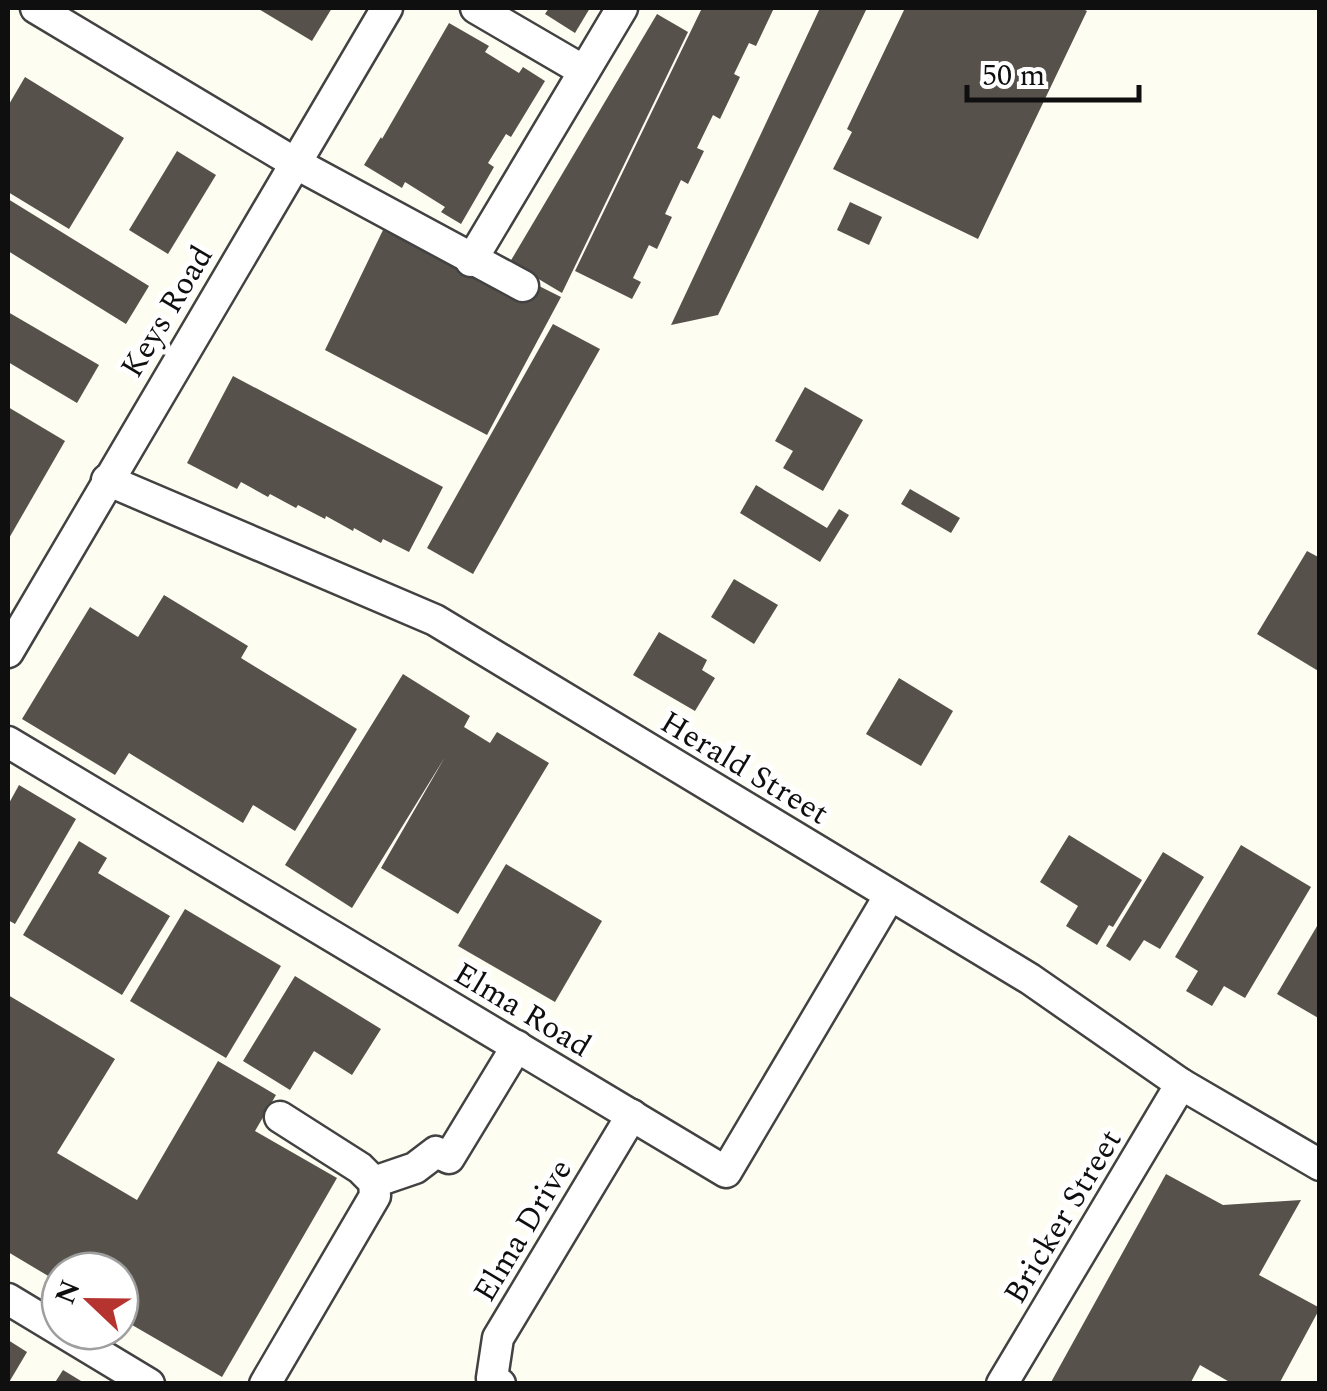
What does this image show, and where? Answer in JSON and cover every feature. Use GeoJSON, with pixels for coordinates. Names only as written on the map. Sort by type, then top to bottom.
{"type":"FeatureCollection","features":[{"type":"Feature","properties":{"kind":"street"},"geometry":{"type":"LineString","coordinates":[[36,8],[295,163],[523,286]]}},
{"type":"Feature","properties":{"kind":"street","name":"Keys Road"},"geometry":{"type":"LineString","coordinates":[[8,652],[387,8]]}},
{"type":"Feature","properties":{"kind":"street"},"geometry":{"type":"LineString","coordinates":[[476,8],[584,71]]}},
{"type":"Feature","properties":{"kind":"street"},"geometry":{"type":"LineString","coordinates":[[471,261],[622,8]]}},
{"type":"Feature","properties":{"kind":"street","name":"Herald Street"},"geometry":{"type":"LineString","coordinates":[[107,480],[435,620],[1030,979],[1181,1084],[1320,1166]]}},
{"type":"Feature","properties":{"kind":"street","name":"Elma Road"},"geometry":{"type":"LineString","coordinates":[[8,742],[726,1172],[890,895]]}},
{"type":"Feature","properties":{"kind":"street"},"geometry":{"type":"LineString","coordinates":[[374,1182],[415,1168],[436,1152],[449,1158],[517,1046]]}},
{"type":"Feature","properties":{"kind":"street","name":"Bricker Street"},"geometry":{"type":"LineString","coordinates":[[1002,1384],[1181,1084]]}},
{"type":"Feature","properties":{"kind":"street","name":"Elma Drive"},"geometry":{"type":"LineString","coordinates":[[500,1384],[492,1378],[498,1338],[632,1115]]}},
{"type":"Feature","properties":{"kind":"street"},"geometry":{"type":"LineString","coordinates":[[265,1384],[375,1196],[374,1182],[360,1168],[280,1117]]}},
{"type":"Feature","properties":{"kind":"street"},"geometry":{"type":"LineString","coordinates":[[8,1299],[149,1384]]}},
{"type":"Feature","properties":{"kind":"building"},"geometry":{"type":"Polygon","coordinates":[[[257,8],[332,8],[312,41],[257,8]]]}},
{"type":"Feature","properties":{"kind":"building"},"geometry":{"type":"Polygon","coordinates":[[[549,8],[590,8],[575,33],[545,14],[549,8]]]}},
{"type":"Feature","properties":{"kind":"building"},"geometry":{"type":"Polygon","coordinates":[[[702,8],[774,8],[756,46],[749,43],[734,74],[740,77],[720,119],[713,115],[697,148],[704,151],[688,184],[681,180],[665,214],[672,217],[657,249],[649,245],[633,278],[641,282],[632,299],[575,271],[702,8]]]}},
{"type":"Feature","properties":{"kind":"building"},"geometry":{"type":"Polygon","coordinates":[[[820,8],[867,8],[718,315],[671,325],[820,8]]]}},
{"type":"Feature","properties":{"kind":"building"},"geometry":{"type":"Polygon","coordinates":[[[905,8],[1087,11],[978,239],[833,169],[852,132],[847,129],[905,8]]]}},
{"type":"Feature","properties":{"kind":"building"},"geometry":{"type":"Polygon","coordinates":[[[657,14],[688,32],[562,293],[510,262],[657,14]]]}},
{"type":"Feature","properties":{"kind":"building"},"geometry":{"type":"Polygon","coordinates":[[[449,23],[489,46],[485,52],[519,73],[523,67],[545,81],[511,137],[506,134],[488,163],[494,167],[461,224],[441,212],[445,207],[405,182],[402,188],[364,165],[449,23]]]}},
{"type":"Feature","properties":{"kind":"building"},"geometry":{"type":"Polygon","coordinates":[[[25,77],[124,138],[69,229],[8,192],[8,106],[25,77]]]}},
{"type":"Feature","properties":{"kind":"building"},"geometry":{"type":"Polygon","coordinates":[[[177,151],[216,175],[168,254],[129,230],[177,151]]]}},
{"type":"Feature","properties":{"kind":"building"},"geometry":{"type":"Polygon","coordinates":[[[8,199],[149,286],[126,324],[8,251],[8,199]]]}},
{"type":"Feature","properties":{"kind":"building"},"geometry":{"type":"Polygon","coordinates":[[[850,202],[882,217],[869,245],[837,230],[850,202]]]}},
{"type":"Feature","properties":{"kind":"building"},"geometry":{"type":"Polygon","coordinates":[[[383,230],[527,301],[535,284],[561,297],[487,435],[325,350],[383,230]]]}},
{"type":"Feature","properties":{"kind":"building"},"geometry":{"type":"Polygon","coordinates":[[[8,312],[99,365],[77,403],[8,362],[8,312]]]}},
{"type":"Feature","properties":{"kind":"building"},"geometry":{"type":"Polygon","coordinates":[[[553,324],[600,349],[473,574],[427,548],[553,324]]]}},
{"type":"Feature","properties":{"kind":"building"},"geometry":{"type":"Polygon","coordinates":[[[233,376],[443,487],[409,552],[270,494],[268,497],[241,482],[237,489],[187,463],[233,376]]]}},
{"type":"Feature","properties":{"kind":"building"},"geometry":{"type":"Polygon","coordinates":[[[805,387],[863,420],[823,491],[783,468],[793,451],[775,441],[805,387]]]}},
{"type":"Feature","properties":{"kind":"building"},"geometry":{"type":"Polygon","coordinates":[[[8,407],[65,441],[8,540],[8,407]]]}},
{"type":"Feature","properties":{"kind":"building"},"geometry":{"type":"Polygon","coordinates":[[[756,485],[827,528],[839,509],[849,515],[820,562],[740,513],[756,485]]]}},
{"type":"Feature","properties":{"kind":"building"},"geometry":{"type":"Polygon","coordinates":[[[910,489],[960,518],[951,533],[901,504],[910,489]]]}},
{"type":"Feature","properties":{"kind":"building"},"geometry":{"type":"Polygon","coordinates":[[[1307,551],[1320,558],[1320,672],[1257,634],[1307,551]]]}},
{"type":"Feature","properties":{"kind":"building"},"geometry":{"type":"Polygon","coordinates":[[[734,579],[778,605],[754,644],[711,617],[734,579]]]}},
{"type":"Feature","properties":{"kind":"building"},"geometry":{"type":"Polygon","coordinates":[[[164,595],[248,646],[241,658],[357,729],[295,831],[253,805],[243,823],[129,753],[115,775],[22,719],[90,607],[138,637],[164,595]]]}},
{"type":"Feature","properties":{"kind":"building"},"geometry":{"type":"Polygon","coordinates":[[[659,632],[707,660],[702,670],[715,678],[695,711],[633,675],[659,632]]]}},
{"type":"Feature","properties":{"kind":"building"},"geometry":{"type":"Polygon","coordinates":[[[403,674],[470,716],[464,727],[490,743],[497,732],[549,763],[458,914],[381,868],[445,757],[352,908],[285,865],[403,674]]]}},
{"type":"Feature","properties":{"kind":"building"},"geometry":{"type":"Polygon","coordinates":[[[899,678],[953,711],[921,766],[866,734],[899,678]]]}},
{"type":"Feature","properties":{"kind":"building"},"geometry":{"type":"Polygon","coordinates":[[[19,785],[76,819],[15,924],[8,920],[8,805],[19,785]]]}},
{"type":"Feature","properties":{"kind":"building"},"geometry":{"type":"Polygon","coordinates":[[[1069,835],[1142,880],[1097,945],[1066,926],[1078,906],[1040,882],[1069,835]]]}},
{"type":"Feature","properties":{"kind":"building"},"geometry":{"type":"Polygon","coordinates":[[[79,841],[107,858],[98,873],[170,916],[122,995],[23,935],[79,841]]]}},
{"type":"Feature","properties":{"kind":"building"},"geometry":{"type":"Polygon","coordinates":[[[1241,845],[1311,887],[1245,998],[1224,986],[1212,1006],[1186,991],[1198,971],[1175,957],[1241,845]]]}},
{"type":"Feature","properties":{"kind":"building"},"geometry":{"type":"Polygon","coordinates":[[[1163,852],[1204,877],[1160,949],[1144,940],[1130,961],[1106,946],[1163,852]]]}},
{"type":"Feature","properties":{"kind":"building"},"geometry":{"type":"Polygon","coordinates":[[[506,864],[602,921],[555,1002],[458,946],[506,864]]]}},
{"type":"Feature","properties":{"kind":"building"},"geometry":{"type":"Polygon","coordinates":[[[185,909],[281,966],[226,1058],[130,1001],[185,909]]]}},
{"type":"Feature","properties":{"kind":"building"},"geometry":{"type":"Polygon","coordinates":[[[1320,921],[1320,1019],[1277,994],[1320,921]]]}},
{"type":"Feature","properties":{"kind":"building"},"geometry":{"type":"Polygon","coordinates":[[[295,976],[381,1029],[352,1075],[314,1051],[290,1090],[243,1061],[295,976]]]}},
{"type":"Feature","properties":{"kind":"building"},"geometry":{"type":"Polygon","coordinates":[[[8,995],[115,1059],[57,1153],[137,1200],[218,1061],[276,1095],[255,1131],[337,1178],[222,1377],[140,1330],[140,1251],[40,1251],[40,1271],[8,1252],[8,995]]]}},
{"type":"Feature","properties":{"kind":"building"},"geometry":{"type":"Polygon","coordinates":[[[1166,1174],[1223,1205],[1301,1200],[1259,1275],[1320,1308],[1279,1384],[1233,1384],[1200,1365],[1190,1384],[1050,1384],[1166,1174]]]}},
{"type":"Feature","properties":{"kind":"building"},"geometry":{"type":"Polygon","coordinates":[[[8,1340],[27,1352],[8,1384],[8,1340]]]}},
{"type":"Feature","properties":{"kind":"building"},"geometry":{"type":"Polygon","coordinates":[[[63,1370],[86,1384],[54,1384],[63,1370]]]}}]}
